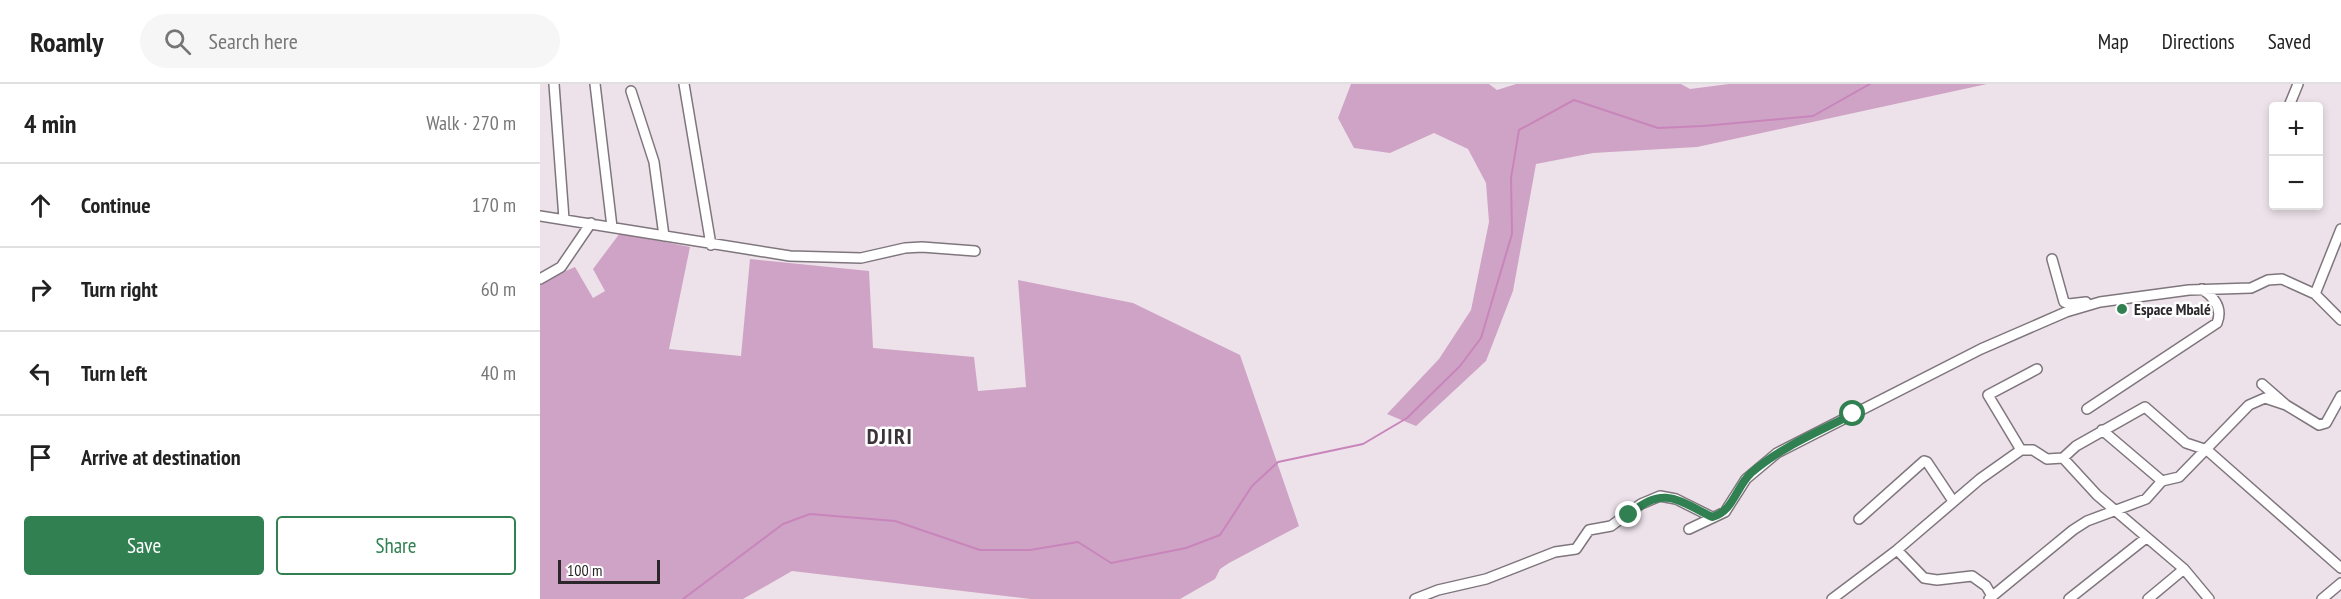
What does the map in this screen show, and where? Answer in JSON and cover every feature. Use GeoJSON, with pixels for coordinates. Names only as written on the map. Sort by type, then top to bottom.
{"type":"FeatureCollection","features":[{"type":"Feature","properties":{"kind":"street"},"geometry":{"type":"LineString","coordinates":[[554,84],[564,219]]}},
{"type":"Feature","properties":{"kind":"street"},"geometry":{"type":"LineString","coordinates":[[595,84],[612,227]]}},
{"type":"Feature","properties":{"kind":"street"},"geometry":{"type":"LineString","coordinates":[[684,84],[711,245]]}},
{"type":"Feature","properties":{"kind":"street"},"geometry":{"type":"LineString","coordinates":[[2291,102],[2298,84]]}},
{"type":"Feature","properties":{"kind":"street"},"geometry":{"type":"LineString","coordinates":[[631,91],[654,162],[664,236]]}},
{"type":"Feature","properties":{"kind":"street"},"geometry":{"type":"LineString","coordinates":[[540,216],[790,256],[852,259],[905,248],[975,251]]}},
{"type":"Feature","properties":{"kind":"street"},"geometry":{"type":"LineString","coordinates":[[540,279],[561,267],[591,224]]}},
{"type":"Feature","properties":{"kind":"street"},"geometry":{"type":"LineString","coordinates":[[2315,294],[2341,229]]}},
{"type":"Feature","properties":{"kind":"street"},"geometry":{"type":"LineString","coordinates":[[2052,259],[2066,303],[2100,302],[2202,289],[2251,288],[2268,280],[2282,279],[2315,294],[2341,320]]}},
{"type":"Feature","properties":{"kind":"street"},"geometry":{"type":"LineString","coordinates":[[2087,409],[2217,323],[2219,313],[2217,304],[2211,295],[2202,289]]}},
{"type":"Feature","properties":{"kind":"street"},"geometry":{"type":"LineString","coordinates":[[1689,529],[1725,512],[1740,486],[1751,474],[1790,445],[2009,335],[2066,312],[2100,302]]}},
{"type":"Feature","properties":{"kind":"street"},"geometry":{"type":"LineString","coordinates":[[2021,450],[1988,395],[2037,369]]}},
{"type":"Feature","properties":{"kind":"street"},"geometry":{"type":"LineString","coordinates":[[2262,384],[2286,405],[2319,425],[2326,423],[2341,396]]}},
{"type":"Feature","properties":{"kind":"street"},"geometry":{"type":"LineString","coordinates":[[1897,550],[1924,578],[1943,580],[1972,576],[1986,586],[1991,598],[2073,530],[2115,510],[2146,499],[2162,481],[2179,477],[2235,418],[2254,402],[2265,398],[2286,405]]}},
{"type":"Feature","properties":{"kind":"street"},"geometry":{"type":"LineString","coordinates":[[1832,599],[1897,550],[1980,479],[2021,450],[2033,450],[2048,459],[2063,458],[2076,446],[2145,407],[2186,443],[2207,450],[2341,568]]}},
{"type":"Feature","properties":{"kind":"street"},"geometry":{"type":"LineString","coordinates":[[2102,430],[2162,481]]}},
{"type":"Feature","properties":{"kind":"street"},"geometry":{"type":"LineString","coordinates":[[2063,458],[2115,510],[2184,569],[2209,599]]}},
{"type":"Feature","properties":{"kind":"street"},"geometry":{"type":"LineString","coordinates":[[1859,519],[1924,461],[1927,462],[1953,501]]}},
{"type":"Feature","properties":{"kind":"street"},"geometry":{"type":"LineString","coordinates":[[1415,599],[1438,590],[1486,579],[1555,552],[1576,549],[1589,530],[1611,526],[1641,504],[1660,496],[1676,499],[1712,517]]}},
{"type":"Feature","properties":{"kind":"street"},"geometry":{"type":"LineString","coordinates":[[2069,599],[2146,538]]}},
{"type":"Feature","properties":{"kind":"street"},"geometry":{"type":"LineString","coordinates":[[2148,599],[2184,569]]}},
{"type":"Feature","properties":{"kind":"street"},"geometry":{"type":"LineString","coordinates":[[2322,599],[2341,583]]}},
{"type":"Feature","properties":{"kind":"shaded area"},"geometry":{"type":"Polygon","coordinates":[[[1351,84],[1489,84],[1497,90],[1516,84],[1681,84],[1690,89],[1729,84],[1987,84],[1697,147],[1593,153],[1536,164],[1513,291],[1486,361],[1416,426],[1387,414],[1439,359],[1471,310],[1489,222],[1486,183],[1468,149],[1434,133],[1390,153],[1354,148],[1338,118],[1351,84]]]}},
{"type":"Feature","properties":{"kind":"shaded area"},"geometry":{"type":"Polygon","coordinates":[[[620,233],[690,247],[669,349],[741,356],[750,259],[869,271],[873,348],[974,357],[978,391],[1026,387],[1018,280],[1133,303],[1240,355],[1299,526],[1229,563],[1220,569],[1215,579],[1180,599],[1031,599],[792,571],[743,599],[540,599],[540,282],[575,267],[593,298],[605,291],[593,269],[620,233]]]}},
{"type":"Feature","properties":{"kind":"waterway"},"geometry":{"type":"LineString","coordinates":[[683,599],[783,524],[810,514],[895,521],[980,550],[1030,550],[1078,542],[1111,563],[1186,548],[1220,535],[1252,486],[1278,462],[1363,444],[1407,418],[1460,366],[1481,338],[1512,234],[1511,178],[1519,130],[1574,100],[1658,128],[1813,116],[1870,84]]}},
{"type":"Feature","properties":{"kind":"place","name":"Espace Mbalé"},"geometry":{"type":"Point","coordinates":[2122,309]}},
{"type":"Feature","properties":{"kind":"district","name":"DJIRI"},"geometry":{"type":"Point","coordinates":[890,436]}},
{"type":"Feature","properties":{"kind":"route"},"geometry":{"type":"LineString","coordinates":[[1629,515],[1641,504],[1660,496],[1676,499],[1712,517],[1721,515],[1746,479],[1777,453],[1853,414]]}}]}
